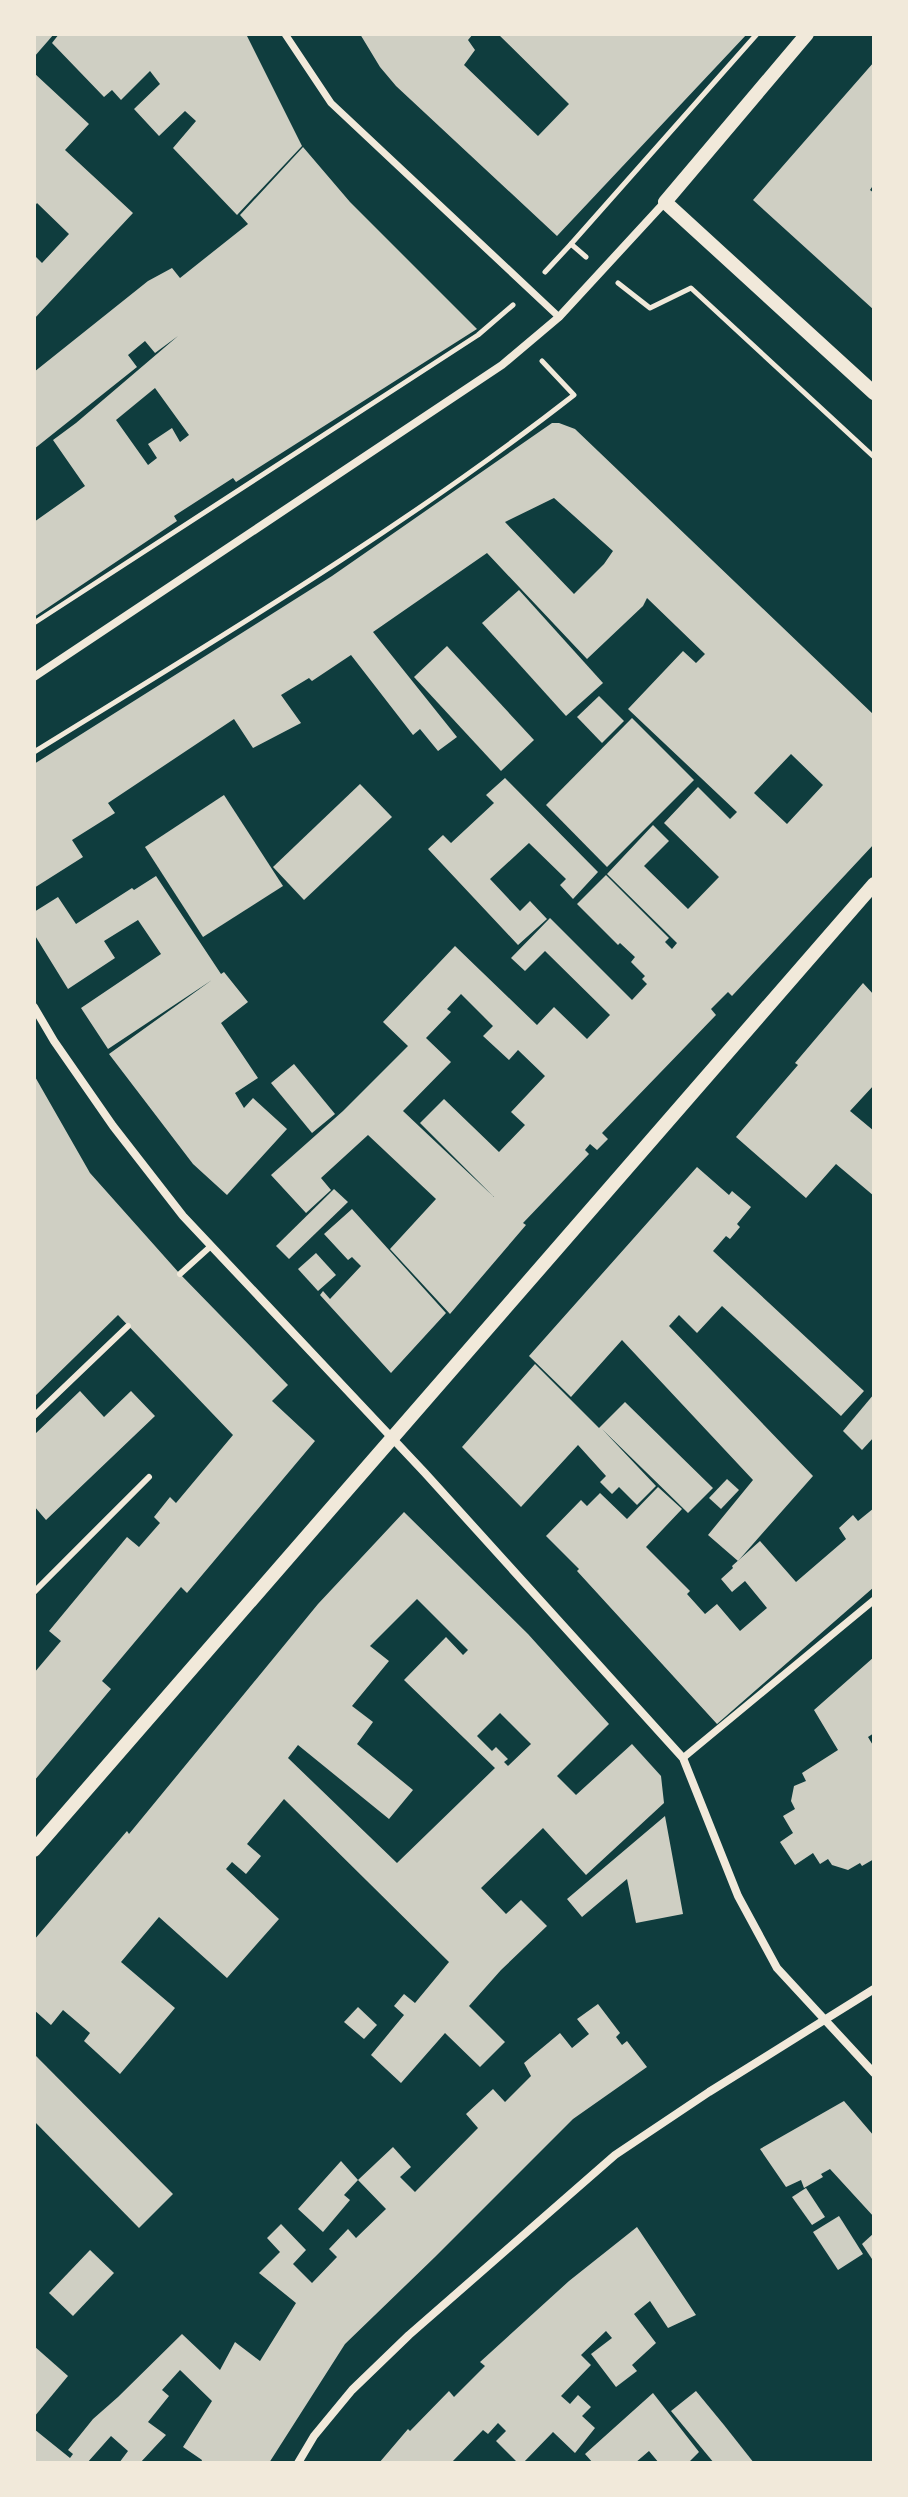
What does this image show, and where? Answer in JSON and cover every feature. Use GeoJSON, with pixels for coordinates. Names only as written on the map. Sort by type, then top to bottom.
{"type":"FeatureCollection","features":[{"type":"Feature","properties":{"kind":"street"},"geometry":{"type":"LineString","coordinates":[[285,34],[331,103],[559,317]]}},
{"type":"Feature","properties":{"kind":"street"},"geometry":{"type":"LineString","coordinates":[[34,677],[471,387],[527,345],[559,317],[665,202],[807,34]]}},
{"type":"Feature","properties":{"kind":"street"},"geometry":{"type":"LineString","coordinates":[[665,202],[874,393]]}},
{"type":"Feature","properties":{"kind":"street"},"geometry":{"type":"LineString","coordinates":[[34,1850],[874,884]]}},
{"type":"Feature","properties":{"kind":"street"},"geometry":{"type":"LineString","coordinates":[[34,1007],[113,1126],[183,1216],[393,1439],[683,1758],[738,1896],[777,1968],[874,2073]]}},
{"type":"Feature","properties":{"kind":"street"},"geometry":{"type":"LineString","coordinates":[[683,1758],[874,1600]]}},
{"type":"Feature","properties":{"kind":"street"},"geometry":{"type":"LineString","coordinates":[[298,2463],[314,2436],[386,2357],[615,2155],[874,1989]]}},
{"type":"Feature","properties":{"kind":"lane"},"geometry":{"type":"LineString","coordinates":[[180,1274],[211,1246]]}},
{"type":"Feature","properties":{"kind":"lane"},"geometry":{"type":"LineString","coordinates":[[34,1416],[128,1326]]}},
{"type":"Feature","properties":{"kind":"lane"},"geometry":{"type":"LineString","coordinates":[[34,1592],[149,1477]]}},
{"type":"Feature","properties":{"kind":"path"},"geometry":{"type":"LineString","coordinates":[[34,623],[478,335],[529,289],[571,244],[757,34]]}},
{"type":"Feature","properties":{"kind":"path"},"geometry":{"type":"LineString","coordinates":[[571,244],[650,308],[691,288],[874,457]]}},
{"type":"Feature","properties":{"kind":"path"},"geometry":{"type":"LineString","coordinates":[[34,752],[301,586],[535,426],[574,395],[527,345]]}},
{"type":"Feature","properties":{"kind":"building"},"geometry":{"type":"Polygon","coordinates":[[[34,34],[54,34],[34,57],[34,34]]]}},
{"type":"Feature","properties":{"kind":"building"},"geometry":{"type":"Polygon","coordinates":[[[59,34],[246,34],[302,146],[237,215],[173,148],[196,121],[185,111],[159,136],[134,109],[160,84],[150,71],[121,100],[112,90],[104,97],[52,43],[59,34]]]}},
{"type":"Feature","properties":{"kind":"building"},"geometry":{"type":"Polygon","coordinates":[[[360,34],[473,34],[468,40],[475,50],[464,65],[538,136],[569,104],[498,34],[747,34],[557,236],[396,86],[360,34]]]}},
{"type":"Feature","properties":{"kind":"building"},"geometry":{"type":"Polygon","coordinates":[[[874,62],[874,184],[870,190],[874,193],[874,310],[753,200],[874,62]]]}},
{"type":"Feature","properties":{"kind":"building"},"geometry":{"type":"Polygon","coordinates":[[[34,73],[89,124],[65,150],[133,213],[34,319],[34,255],[42,263],[69,234],[37,203],[34,207],[34,73]]]}},
{"type":"Feature","properties":{"kind":"building"},"geometry":{"type":"Polygon","coordinates":[[[303,147],[350,202],[477,329],[236,482],[233,478],[174,516],[177,521],[34,617],[34,522],[85,486],[53,440],[178,336],[155,353],[145,341],[128,355],[137,367],[34,449],[34,372],[148,281],[172,268],[180,278],[248,224],[240,215],[303,147]],[[155,388],[116,420],[148,465],[157,458],[148,444],[172,428],[180,442],[189,435],[155,388]]]}},
{"type":"Feature","properties":{"kind":"building"},"geometry":{"type":"Polygon","coordinates":[[[552,423],[559,423],[575,429],[874,715],[874,844],[732,996],[728,992],[711,1009],[716,1015],[602,1133],[608,1139],[597,1150],[590,1144],[585,1150],[589,1154],[523,1223],[526,1225],[450,1314],[390,1249],[436,1199],[368,1135],[321,1178],[331,1190],[306,1213],[271,1175],[343,1111],[408,1046],[383,1022],[455,946],[537,1025],[554,1007],[587,1039],[610,1015],[545,951],[525,971],[511,958],[550,918],[632,1000],[647,984],[642,979],[645,976],[631,962],[635,957],[620,943],[618,945],[577,904],[606,875],[669,938],[665,942],[672,949],[677,943],[607,874],[653,825],[669,841],[644,866],[688,909],[719,877],[664,823],[698,787],[730,819],[737,812],[628,709],[683,651],[696,663],[705,654],[647,598],[643,606],[587,659],[487,553],[373,632],[457,737],[438,751],[420,729],[413,735],[351,655],[312,681],[309,678],[281,695],[301,723],[253,748],[234,719],[108,803],[115,813],[72,840],[83,857],[34,888],[34,764],[332,576],[552,423]],[[554,498],[505,522],[574,594],[613,551],[554,498]],[[791,754],[754,793],[787,824],[823,785],[791,754]],[[461,994],[447,1009],[451,1012],[426,1038],[451,1062],[403,1111],[494,1197],[420,1123],[444,1099],[499,1152],[525,1125],[511,1112],[545,1076],[518,1050],[509,1060],[483,1036],[493,1026],[461,994]]]}},
{"type":"Feature","properties":{"kind":"building"},"geometry":{"type":"Polygon","coordinates":[[[519,590],[603,683],[566,716],[482,623],[519,590]]]}},
{"type":"Feature","properties":{"kind":"building"},"geometry":{"type":"Polygon","coordinates":[[[447,646],[534,740],[501,771],[414,677],[447,646]]]}},
{"type":"Feature","properties":{"kind":"building"},"geometry":{"type":"Polygon","coordinates":[[[599,696],[624,721],[602,743],[577,717],[599,696]]]}},
{"type":"Feature","properties":{"kind":"building"},"geometry":{"type":"Polygon","coordinates":[[[632,718],[694,780],[607,867],[546,805],[632,718]]]}},
{"type":"Feature","properties":{"kind":"building"},"geometry":{"type":"Polygon","coordinates":[[[505,778],[598,872],[573,899],[560,885],[566,879],[529,843],[490,879],[520,911],[530,901],[547,919],[518,945],[428,849],[443,835],[451,843],[494,803],[486,795],[505,778]]]}},
{"type":"Feature","properties":{"kind":"building"},"geometry":{"type":"Polygon","coordinates":[[[360,784],[392,817],[304,900],[273,867],[360,784]]]}},
{"type":"Feature","properties":{"kind":"building"},"geometry":{"type":"Polygon","coordinates":[[[224,795],[283,886],[203,937],[145,847],[224,795]]]}},
{"type":"Feature","properties":{"kind":"building"},"geometry":{"type":"Polygon","coordinates":[[[156,876],[221,974],[224,972],[248,1002],[221,1023],[258,1078],[235,1093],[244,1108],[253,1098],[287,1129],[227,1195],[193,1164],[109,1054],[212,980],[108,1049],[81,1008],[161,954],[138,920],[104,941],[115,958],[68,989],[34,934],[34,912],[58,897],[76,924],[156,876]]]}},
{"type":"Feature","properties":{"kind":"building"},"geometry":{"type":"Polygon","coordinates":[[[863,983],[874,995],[874,1085],[850,1111],[874,1131],[874,1196],[836,1164],[806,1198],[736,1137],[863,983]]]}},
{"type":"Feature","properties":{"kind":"building"},"geometry":{"type":"Polygon","coordinates":[[[294,1064],[335,1114],[312,1133],[271,1083],[294,1064]]]}},
{"type":"Feature","properties":{"kind":"building"},"geometry":{"type":"Polygon","coordinates":[[[34,1075],[90,1173],[180,1274],[288,1385],[272,1401],[315,1441],[187,1593],[181,1587],[102,1681],[111,1689],[34,1781],[34,1673],[61,1641],[49,1631],[127,1537],[139,1547],[160,1523],[154,1517],[170,1497],[176,1503],[233,1435],[118,1315],[34,1397],[34,1075]]]}},
{"type":"Feature","properties":{"kind":"building"},"geometry":{"type":"Polygon","coordinates":[[[697,1167],[729,1195],[732,1191],[751,1207],[730,1239],[726,1236],[713,1251],[864,1391],[841,1416],[722,1306],[697,1333],[679,1315],[669,1326],[813,1476],[738,1561],[708,1535],[753,1480],[622,1340],[571,1397],[529,1356],[697,1167]]]}},
{"type":"Feature","properties":{"kind":"building"},"geometry":{"type":"Polygon","coordinates":[[[334,1189],[348,1202],[289,1259],[276,1246],[334,1189]]]}},
{"type":"Feature","properties":{"kind":"building"},"geometry":{"type":"Polygon","coordinates":[[[352,1209],[446,1313],[391,1373],[320,1295],[323,1291],[330,1299],[361,1266],[352,1257],[348,1260],[324,1234],[352,1209]]]}},
{"type":"Feature","properties":{"kind":"building"},"geometry":{"type":"Polygon","coordinates":[[[316,1253],[336,1275],[318,1291],[298,1269],[316,1253]]]}},
{"type":"Feature","properties":{"kind":"building"},"geometry":{"type":"Polygon","coordinates":[[[535,1364],[599,1428],[625,1402],[713,1488],[688,1513],[602,1429],[656,1486],[637,1505],[619,1487],[612,1494],[600,1482],[606,1476],[578,1445],[521,1507],[462,1447],[535,1364]]]}},
{"type":"Feature","properties":{"kind":"building"},"geometry":{"type":"Polygon","coordinates":[[[80,1391],[104,1417],[131,1391],[155,1416],[46,1520],[34,1506],[34,1435],[80,1391]]]}},
{"type":"Feature","properties":{"kind":"building"},"geometry":{"type":"Polygon","coordinates":[[[874,1394],[874,1437],[862,1450],[843,1431],[874,1394]]]}},
{"type":"Feature","properties":{"kind":"building"},"geometry":{"type":"Polygon","coordinates":[[[727,1479],[739,1490],[721,1509],[709,1498],[727,1479]]]}},
{"type":"Feature","properties":{"kind":"building"},"geometry":{"type":"Polygon","coordinates":[[[658,1487],[682,1509],[646,1547],[690,1591],[687,1594],[705,1614],[717,1604],[740,1631],[767,1608],[745,1581],[732,1592],[721,1579],[732,1566],[760,1541],[796,1582],[846,1539],[839,1528],[853,1515],[858,1521],[874,1508],[874,1587],[717,1724],[546,1536],[581,1500],[587,1506],[600,1493],[627,1519],[658,1487]]]}},
{"type":"Feature","properties":{"kind":"building"},"geometry":{"type":"Polygon","coordinates":[[[404,1512],[528,1634],[609,1724],[557,1776],[576,1795],[632,1744],[661,1776],[664,1803],[586,1875],[543,1828],[481,1888],[506,1914],[521,1900],[547,1926],[469,2006],[505,2042],[480,2067],[445,2033],[401,2083],[371,2055],[404,2015],[394,2006],[404,1994],[415,2003],[449,1962],[284,1799],[247,1844],[261,1856],[246,1874],[232,1862],[226,1869],[279,1919],[227,1978],[159,1917],[121,1962],[175,2008],[120,2074],[84,2041],[90,2033],[63,2010],[51,2025],[34,2010],[34,1940],[127,1831],[129,1834],[318,1604],[404,1512]],[[417,1599],[370,1646],[389,1661],[352,1706],[373,1722],[357,1744],[413,1790],[389,1819],[298,1745],[288,1758],[397,1863],[495,1768],[404,1680],[446,1637],[463,1655],[468,1650],[417,1599]],[[500,1713],[477,1736],[492,1751],[496,1747],[508,1759],[504,1762],[508,1766],[531,1744],[500,1713]]]}},
{"type":"Feature","properties":{"kind":"building"},"geometry":{"type":"Polygon","coordinates":[[[874,1657],[874,1733],[868,1737],[874,1747],[874,1859],[848,1870],[832,1865],[828,1859],[820,1864],[813,1853],[795,1865],[780,1842],[793,1833],[783,1816],[795,1809],[791,1801],[794,1786],[806,1781],[802,1773],[838,1750],[814,1710],[874,1657]]]}},
{"type":"Feature","properties":{"kind":"building"},"geometry":{"type":"Polygon","coordinates":[[[665,1816],[683,1914],[636,1923],[627,1879],[582,1917],[567,1899],[665,1816]]]}},
{"type":"Feature","properties":{"kind":"building"},"geometry":{"type":"Polygon","coordinates":[[[598,2004],[620,2033],[616,2037],[622,2045],[627,2041],[647,2067],[573,2119],[345,2344],[269,2463],[201,2463],[202,2460],[183,2447],[212,2401],[180,2370],[162,2390],[169,2396],[148,2422],[166,2435],[140,2463],[119,2463],[128,2451],[111,2436],[87,2463],[34,2463],[34,2429],[70,2458],[73,2454],[68,2450],[93,2419],[182,2334],[220,2370],[235,2342],[260,2361],[296,2303],[259,2273],[280,2252],[267,2238],[281,2224],[306,2250],[293,2264],[312,2283],[337,2257],[329,2249],[348,2229],[356,2238],[386,2209],[358,2180],[393,2147],[411,2167],[400,2177],[415,2192],[478,2128],[466,2114],[493,2089],[505,2102],[531,2076],[524,2063],[560,2033],[572,2048],[589,2034],[577,2019],[598,2004]]]}},
{"type":"Feature","properties":{"kind":"building"},"geometry":{"type":"Polygon","coordinates":[[[358,2007],[377,2025],[364,2039],[344,2022],[358,2007]]]}},
{"type":"Feature","properties":{"kind":"building"},"geometry":{"type":"Polygon","coordinates":[[[34,2054],[173,2194],[139,2228],[34,2121],[34,2054]]]}},
{"type":"Feature","properties":{"kind":"building"},"geometry":{"type":"Polygon","coordinates":[[[844,2101],[874,2136],[874,2217],[830,2169],[804,2188],[801,2180],[786,2187],[760,2149],[844,2101]]]}},
{"type":"Feature","properties":{"kind":"building"},"geometry":{"type":"Polygon","coordinates":[[[341,2161],[358,2180],[344,2195],[350,2200],[323,2232],[298,2209],[341,2161]]]}},
{"type":"Feature","properties":{"kind":"building"},"geometry":{"type":"Polygon","coordinates":[[[806,2188],[825,2217],[812,2225],[792,2197],[806,2188]]]}},
{"type":"Feature","properties":{"kind":"building"},"geometry":{"type":"Polygon","coordinates":[[[839,2216],[863,2254],[838,2270],[813,2232],[839,2216]]]}},
{"type":"Feature","properties":{"kind":"building"},"geometry":{"type":"Polygon","coordinates":[[[637,2227],[696,2315],[668,2328],[650,2301],[634,2314],[656,2343],[632,2365],[637,2371],[616,2387],[591,2354],[612,2338],[606,2331],[581,2355],[591,2365],[561,2396],[570,2404],[578,2395],[591,2407],[582,2416],[595,2428],[575,2453],[553,2432],[523,2463],[518,2463],[496,2441],[506,2431],[498,2423],[488,2434],[483,2430],[451,2463],[379,2463],[408,2429],[410,2431],[449,2391],[454,2397],[485,2366],[480,2362],[569,2281],[637,2227]]]}},
{"type":"Feature","properties":{"kind":"building"},"geometry":{"type":"Polygon","coordinates":[[[874,2233],[874,2262],[862,2244],[874,2233]]]}},
{"type":"Feature","properties":{"kind":"building"},"geometry":{"type":"Polygon","coordinates":[[[90,2250],[114,2273],[73,2316],[49,2293],[90,2250]]]}},
{"type":"Feature","properties":{"kind":"building"},"geometry":{"type":"Polygon","coordinates":[[[34,2346],[68,2376],[34,2417],[34,2346]]]}},
{"type":"Feature","properties":{"kind":"building"},"geometry":{"type":"Polygon","coordinates":[[[696,2391],[754,2463],[714,2463],[671,2411],[696,2391]]]}},
{"type":"Feature","properties":{"kind":"building"},"geometry":{"type":"Polygon","coordinates":[[[653,2393],[699,2452],[688,2463],[659,2463],[649,2451],[635,2463],[593,2463],[585,2454],[653,2393]]]}}]}
